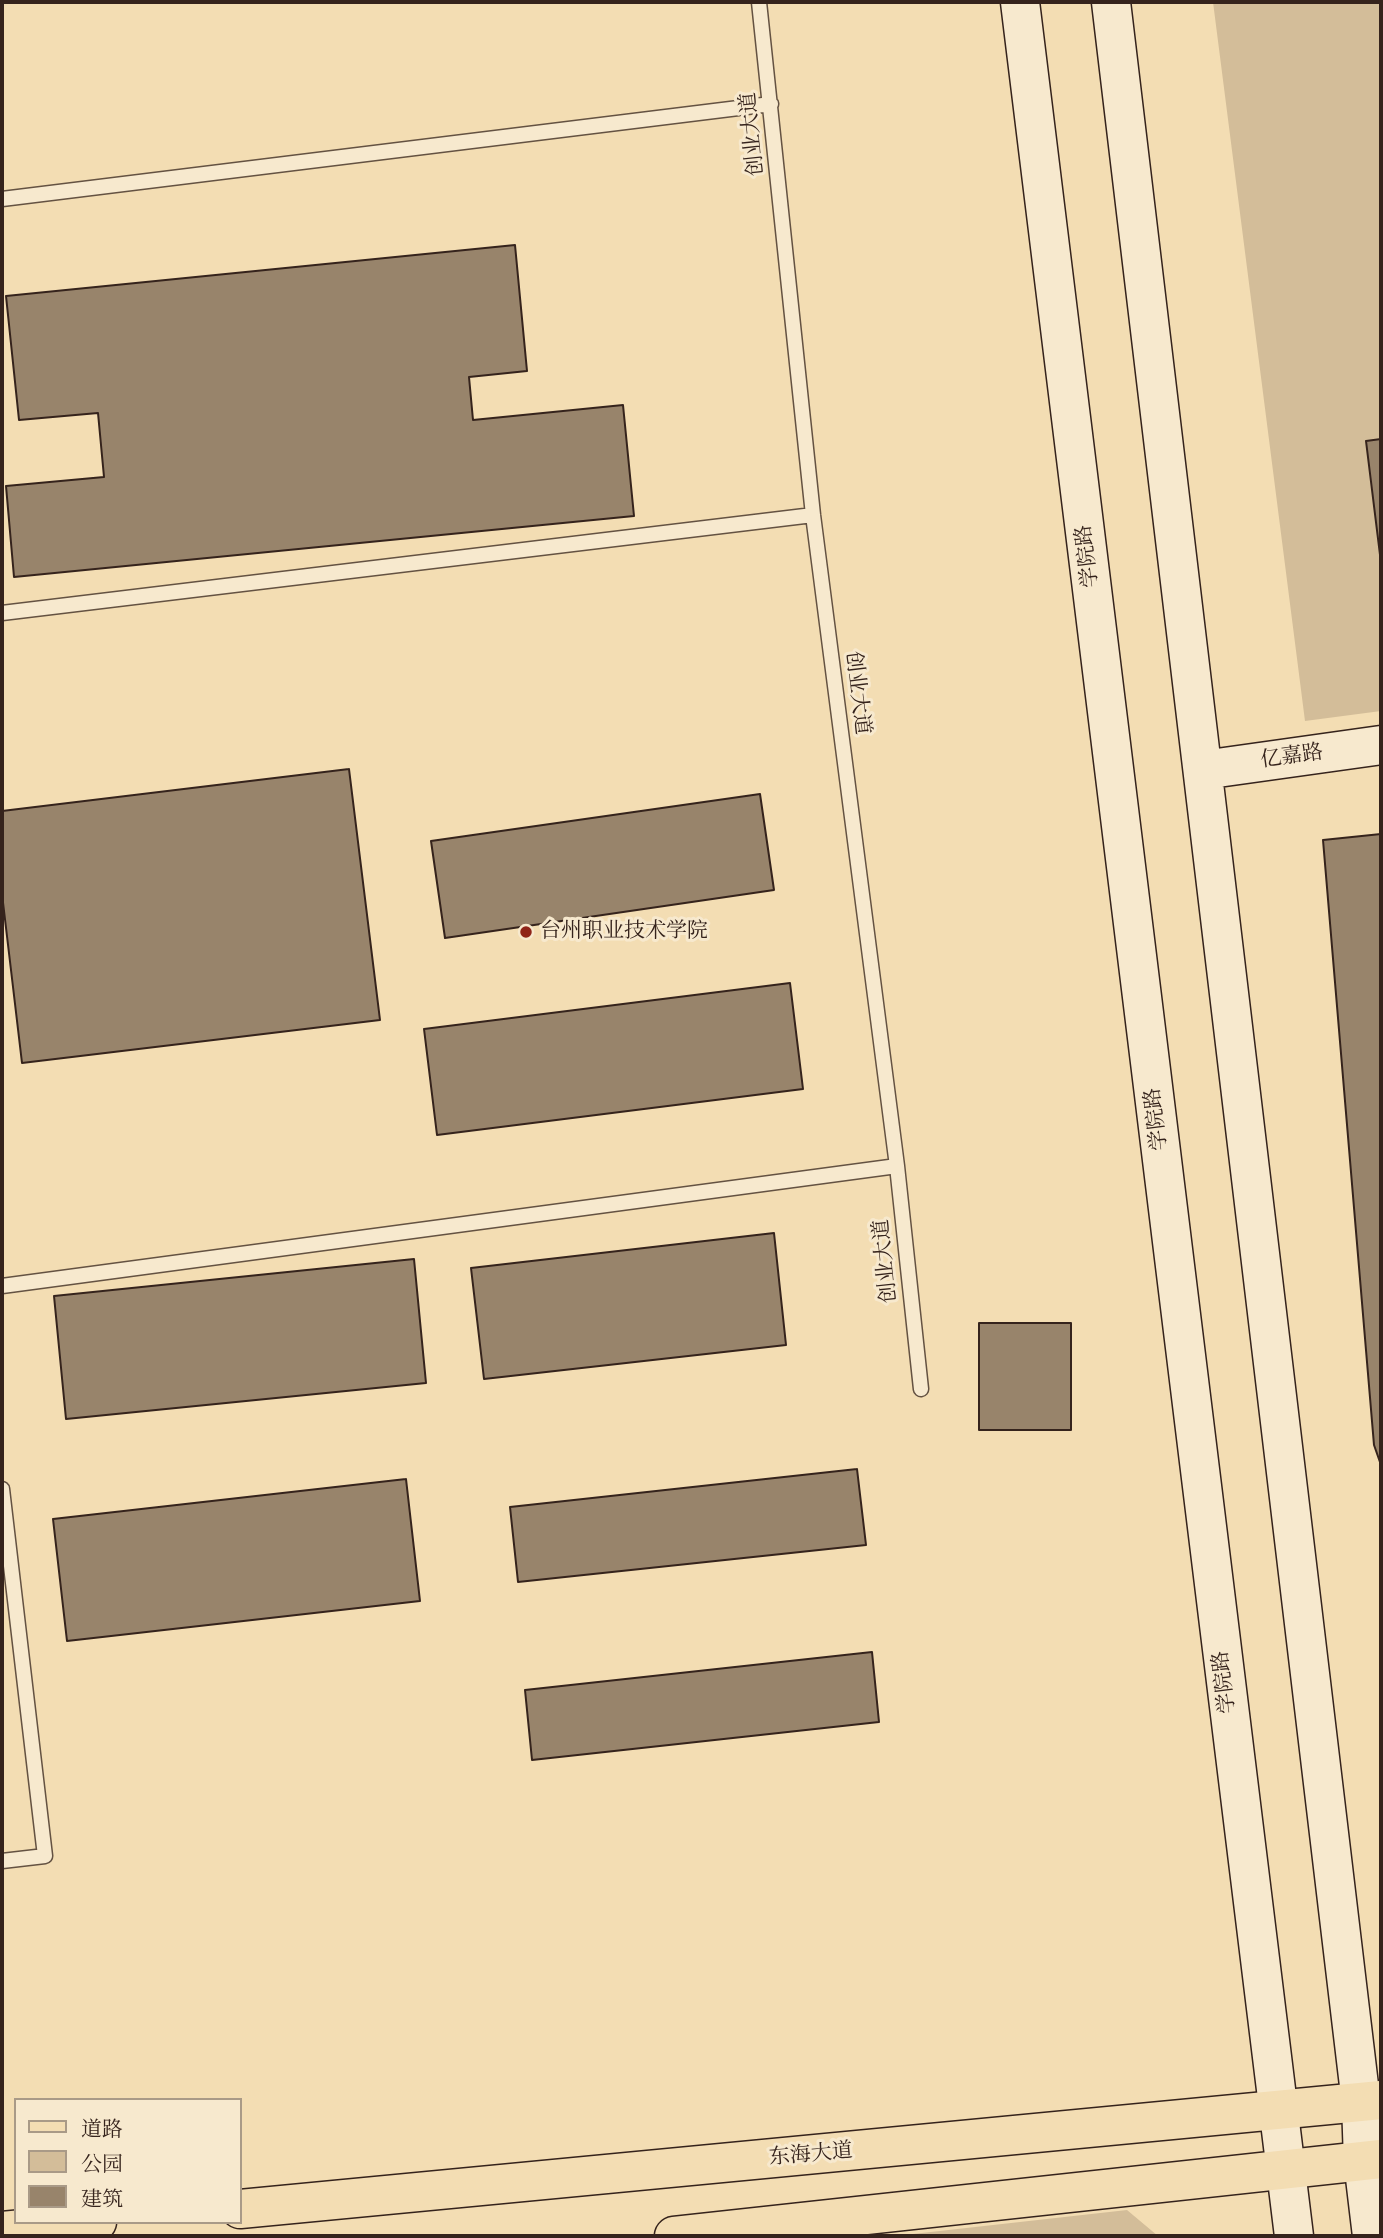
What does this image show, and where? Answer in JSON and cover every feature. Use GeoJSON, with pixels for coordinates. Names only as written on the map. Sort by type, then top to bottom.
{"type":"FeatureCollection","features":[{"type":"Feature","properties":{"kind":"main road","name":"学院路"},"geometry":{"type":"LineString","coordinates":[[1020,2],[1294,2236]]}},
{"type":"Feature","properties":{"kind":"main road"},"geometry":{"type":"LineString","coordinates":[[1111,2],[1203,770],[1371,2101],[1372,2236]]}},
{"type":"Feature","properties":{"kind":"main road","name":"亿嘉路"},"geometry":{"type":"LineString","coordinates":[[1203,770],[1381,745]]}},
{"type":"Feature","properties":{"kind":"main road","name":"东海大道"},"geometry":{"type":"LineString","coordinates":[[242,2209],[1371,2101]]}},
{"type":"Feature","properties":{"kind":"main road"},"geometry":{"type":"LineString","coordinates":[[674,2236],[1372,2160]]}},
{"type":"Feature","properties":{"kind":"main road"},"geometry":{"type":"LineString","coordinates":[[2,2231],[76,2224]]}},
{"type":"Feature","properties":{"kind":"lane","name":"创业大道"},"geometry":{"type":"LineString","coordinates":[[759,2],[813,515],[897,1166],[921,1389]]}},
{"type":"Feature","properties":{"kind":"lane"},"geometry":{"type":"LineString","coordinates":[[2,200],[771,103]]}},
{"type":"Feature","properties":{"kind":"lane"},"geometry":{"type":"LineString","coordinates":[[2,613],[813,515]]}},
{"type":"Feature","properties":{"kind":"lane"},"geometry":{"type":"LineString","coordinates":[[2,1286],[897,1166]]}},
{"type":"Feature","properties":{"kind":"lane"},"geometry":{"type":"LineString","coordinates":[[2,1489],[45,1856],[2,1861]]}},
{"type":"Feature","properties":{"kind":"green space"},"geometry":{"type":"Polygon","coordinates":[[[1213,2],[1381,2],[1381,711],[1305,721],[1213,2]]]}},
{"type":"Feature","properties":{"kind":"green space"},"geometry":{"type":"Polygon","coordinates":[[[1127,2210],[1158,2236],[895,2236],[1127,2210]]]}},
{"type":"Feature","properties":{"kind":"building"},"geometry":{"type":"Polygon","coordinates":[[[515,245],[527,371],[469,377],[473,420],[623,405],[634,516],[14,577],[6,486],[104,477],[98,413],[19,420],[6,296],[515,245]]]}},
{"type":"Feature","properties":{"kind":"building"},"geometry":{"type":"Polygon","coordinates":[[[1381,439],[1381,563],[1366,441],[1381,439]]]}},
{"type":"Feature","properties":{"kind":"building"},"geometry":{"type":"Polygon","coordinates":[[[349,769],[380,1020],[22,1063],[2,894],[2,811],[349,769]]]}},
{"type":"Feature","properties":{"kind":"building"},"geometry":{"type":"Polygon","coordinates":[[[760,794],[774,890],[445,938],[431,841],[760,794]]]}},
{"type":"Feature","properties":{"kind":"building"},"geometry":{"type":"Polygon","coordinates":[[[1381,834],[1381,1465],[1374,1445],[1323,840],[1381,834]]]}},
{"type":"Feature","properties":{"kind":"building"},"geometry":{"type":"Polygon","coordinates":[[[790,983],[803,1089],[437,1135],[424,1029],[790,983]]]}},
{"type":"Feature","properties":{"kind":"building"},"geometry":{"type":"Polygon","coordinates":[[[774,1233],[786,1345],[484,1379],[471,1268],[774,1233]]]}},
{"type":"Feature","properties":{"kind":"building"},"geometry":{"type":"Polygon","coordinates":[[[414,1259],[426,1383],[66,1419],[54,1296],[414,1259]]]}},
{"type":"Feature","properties":{"kind":"building"},"geometry":{"type":"Polygon","coordinates":[[[979,1323],[1071,1323],[1071,1430],[979,1430],[979,1323]]]}},
{"type":"Feature","properties":{"kind":"building"},"geometry":{"type":"Polygon","coordinates":[[[857,1469],[866,1545],[518,1582],[510,1507],[857,1469]]]}},
{"type":"Feature","properties":{"kind":"building"},"geometry":{"type":"Polygon","coordinates":[[[406,1479],[420,1601],[67,1641],[53,1519],[406,1479]]]}},
{"type":"Feature","properties":{"kind":"building"},"geometry":{"type":"Polygon","coordinates":[[[872,1652],[879,1722],[532,1760],[525,1690],[872,1652]]]}},
{"type":"Feature","properties":{"kind":"place","name":"台州职业技术学院"},"geometry":{"type":"Point","coordinates":[526,932]}}]}
